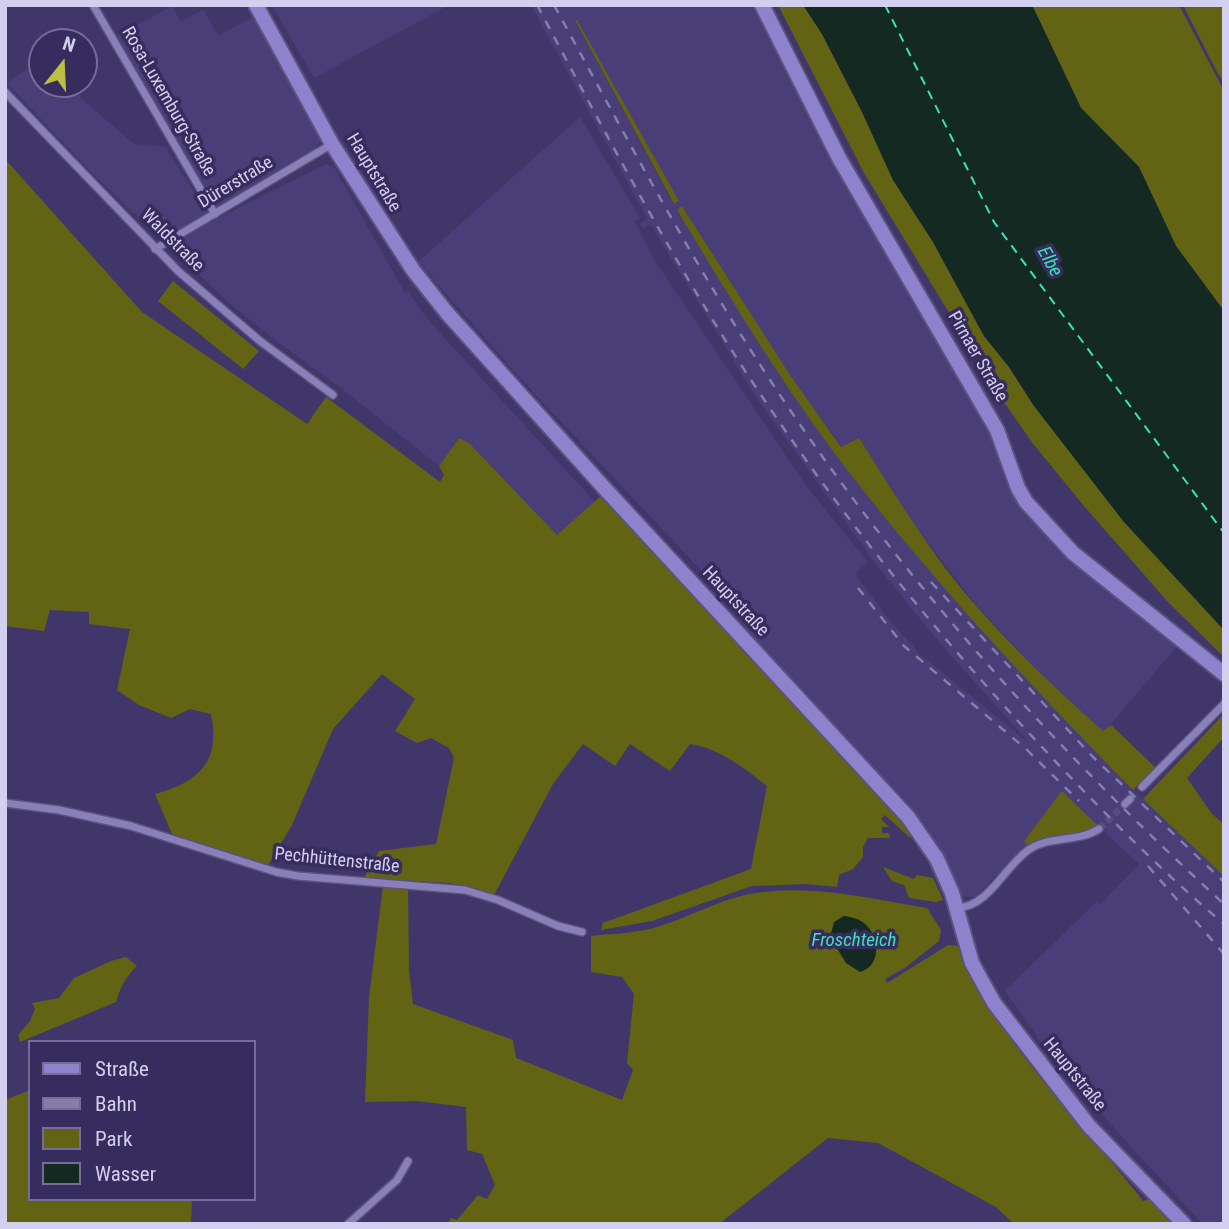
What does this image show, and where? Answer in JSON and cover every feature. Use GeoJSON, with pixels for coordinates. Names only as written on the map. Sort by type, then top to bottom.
{"type":"FeatureCollection","features":[{"type":"Feature","properties":{"kind":"main road","name":"Hauptstraße"},"geometry":{"type":"LineString","coordinates":[[256,5],[332,144],[412,270],[447,313],[708,602],[908,817],[937,859],[952,892],[972,963],[1000,1012],[1089,1126],[1183,1223]]}},
{"type":"Feature","properties":{"kind":"main road","name":"Pirnaer Straße"},"geometry":{"type":"LineString","coordinates":[[761,5],[839,158],[987,412],[1018,488],[1027,502],[1073,553],[1224,674]]}},
{"type":"Feature","properties":{"kind":"street","name":"Rosa-Luxemburg-Straße"},"geometry":{"type":"LineString","coordinates":[[93,5],[215,214]]}},
{"type":"Feature","properties":{"kind":"street","name":"Waldstraße"},"geometry":{"type":"LineString","coordinates":[[5,92],[178,271],[260,341],[333,394]]}},
{"type":"Feature","properties":{"kind":"street","name":"Dürerstraße"},"geometry":{"type":"LineString","coordinates":[[155,249],[332,144]]}},
{"type":"Feature","properties":{"kind":"street"},"geometry":{"type":"LineString","coordinates":[[1142,787],[1224,704]]}},
{"type":"Feature","properties":{"kind":"street","name":"Pechhüttenstraße"},"geometry":{"type":"LineString","coordinates":[[5,803],[59,810],[131,826],[276,872],[465,890],[498,900],[558,926],[582,932]]}},
{"type":"Feature","properties":{"kind":"street"},"geometry":{"type":"LineString","coordinates":[[957,908],[978,902],[1030,849],[1044,843],[1078,838],[1099,830]]}},
{"type":"Feature","properties":{"kind":"street"},"geometry":{"type":"LineString","coordinates":[[348,1224],[386,1191],[405,1170],[408,1161]]}},
{"type":"Feature","properties":{"kind":"shaded area"},"geometry":{"type":"Polygon","coordinates":[[[272,5],[449,5],[314,78],[272,5]]]}},
{"type":"Feature","properties":{"kind":"shaded area"},"geometry":{"type":"Polygon","coordinates":[[[531,5],[754,5],[837,167],[983,417],[1023,507],[1067,557],[1178,645],[1104,732],[1049,683],[977,606],[918,530],[859,438],[842,447],[790,375],[683,207],[677,210],[782,378],[1129,786],[1224,876],[1224,1224],[1203,1224],[1129,1145],[1044,1046],[1005,991],[1096,902],[1100,905],[1139,864],[1098,826],[1033,842],[975,897],[958,893],[948,870],[772,663],[712,582],[520,378],[418,262],[580,117],[640,218],[635,221],[653,258],[807,487],[868,562],[855,574],[890,621],[921,655],[1030,744],[938,641],[875,563],[754,394],[651,225],[643,229],[640,224],[647,218],[531,5]],[[577,20],[673,204],[679,202],[577,20]]]}},
{"type":"Feature","properties":{"kind":"shaded area"},"geometry":{"type":"Polygon","coordinates":[[[172,6],[181,22],[203,9],[218,36],[255,16],[320,131],[320,141],[316,148],[216,207],[116,37],[172,6]]]}},
{"type":"Feature","properties":{"kind":"shaded area"},"geometry":{"type":"Polygon","coordinates":[[[28,69],[28,98],[81,98],[134,144],[165,147],[212,221],[326,164],[334,167],[405,293],[408,292],[428,320],[595,502],[557,535],[469,443],[459,438],[439,466],[228,302],[94,175],[7,83],[28,69]]]}},
{"type":"Feature","properties":{"kind":"green space"},"geometry":{"type":"Polygon","coordinates":[[[778,5],[803,5],[822,34],[893,180],[933,242],[984,336],[1009,367],[1034,406],[1124,522],[1224,630],[1224,657],[1168,602],[1084,506],[1034,445],[1001,398],[864,173],[778,5]]]}},
{"type":"Feature","properties":{"kind":"green space"},"geometry":{"type":"Polygon","coordinates":[[[1032,5],[1179,5],[1224,91],[1224,311],[1176,246],[1139,167],[1081,108],[1032,5]]]}},
{"type":"Feature","properties":{"kind":"green space"},"geometry":{"type":"Polygon","coordinates":[[[1183,5],[1224,5],[1224,82],[1217,72],[1183,5]]]}},
{"type":"Feature","properties":{"kind":"green space"},"geometry":{"type":"Polygon","coordinates":[[[575,20],[679,201],[674,204],[575,20]]]}},
{"type":"Feature","properties":{"kind":"green space"},"geometry":{"type":"Polygon","coordinates":[[[5,159],[142,312],[307,424],[326,397],[440,482],[444,475],[439,466],[459,438],[469,443],[557,535],[602,495],[910,829],[912,837],[885,815],[881,819],[889,827],[882,827],[882,833],[889,833],[890,838],[868,838],[863,847],[863,857],[853,869],[839,875],[837,887],[806,884],[752,886],[652,921],[601,930],[603,923],[751,869],[767,786],[731,760],[701,746],[690,744],[670,771],[630,744],[615,766],[583,744],[553,784],[494,895],[450,883],[364,878],[379,851],[436,844],[454,758],[449,748],[431,738],[417,743],[395,731],[415,699],[382,674],[333,729],[292,825],[267,867],[172,834],[155,794],[184,783],[203,768],[213,745],[211,714],[190,709],[171,718],[139,705],[117,690],[130,629],[89,624],[89,612],[50,610],[44,631],[5,626],[5,159]]]}},
{"type":"Feature","properties":{"kind":"green space"},"geometry":{"type":"Polygon","coordinates":[[[682,206],[790,375],[841,447],[859,438],[930,547],[978,608],[1054,687],[1103,731],[1111,725],[1156,768],[1133,790],[979,627],[905,542],[835,454],[793,395],[734,303],[677,210],[682,206]]]}},
{"type":"Feature","properties":{"kind":"green space"},"geometry":{"type":"Polygon","coordinates":[[[173,281],[259,351],[243,369],[158,301],[173,281]]]}},
{"type":"Feature","properties":{"kind":"green space"},"geometry":{"type":"Polygon","coordinates":[[[1224,714],[1224,737],[1187,778],[1212,814],[1224,824],[1224,876],[1143,799],[1224,714]]]}},
{"type":"Feature","properties":{"kind":"green space"},"geometry":{"type":"Polygon","coordinates":[[[1062,791],[1098,826],[1083,833],[1028,845],[1024,841],[1062,791]]]}},
{"type":"Feature","properties":{"kind":"green space"},"geometry":{"type":"Polygon","coordinates":[[[883,867],[914,879],[917,875],[933,878],[943,900],[936,902],[909,898],[904,885],[892,881],[883,867]]]}},
{"type":"Feature","properties":{"kind":"green space"},"geometry":{"type":"Polygon","coordinates":[[[383,886],[408,887],[409,970],[413,1004],[513,1040],[516,1058],[622,1100],[633,1070],[627,1063],[634,994],[622,977],[591,972],[591,936],[654,928],[730,899],[777,891],[820,891],[927,908],[941,930],[939,941],[906,967],[885,979],[887,983],[948,945],[958,946],[995,1016],[1042,1080],[1143,1201],[1150,1199],[1174,1224],[1014,1224],[996,1207],[878,1143],[828,1138],[719,1224],[447,1224],[451,1218],[457,1220],[478,1195],[487,1199],[495,1185],[482,1154],[467,1150],[466,1107],[418,1101],[365,1102],[369,998],[383,886]]]}},
{"type":"Feature","properties":{"kind":"green space"},"geometry":{"type":"Polygon","coordinates":[[[126,957],[137,966],[124,982],[116,1002],[20,1042],[18,1035],[30,1021],[35,1009],[32,1003],[59,998],[74,978],[126,957]]]}},
{"type":"Feature","properties":{"kind":"green space"},"geometry":{"type":"Polygon","coordinates":[[[28,1091],[28,1201],[192,1201],[191,1224],[5,1224],[5,1100],[28,1091]]]}},
{"type":"Feature","properties":{"kind":"water","name":"Elbe"},"geometry":{"type":"Polygon","coordinates":[[[803,5],[1032,5],[1081,108],[1139,167],[1176,246],[1224,311],[1224,630],[1124,522],[1034,406],[1009,367],[984,336],[933,242],[893,180],[822,34],[803,5]]]}},
{"type":"Feature","properties":{"kind":"water","name":"Froschteich"},"geometry":{"type":"Polygon","coordinates":[[[844,916],[861,921],[875,940],[873,963],[860,972],[846,963],[830,937],[834,922],[844,916]]]}},
{"type":"Feature","properties":{"kind":"ferry route"},"geometry":{"type":"LineString","coordinates":[[885,5],[994,222],[1224,533]]}},
{"type":"Feature","properties":{"kind":"tunnel"},"geometry":{"type":"LineString","coordinates":[[1099,829],[1125,804]]}},
{"type":"Feature","properties":{"kind":"railway"},"geometry":{"type":"LineString","coordinates":[[537,5],[637,190],[700,299],[776,418],[859,532],[947,641],[1041,746],[1130,838],[1224,924]]}},
{"type":"Feature","properties":{"kind":"railway"},"geometry":{"type":"LineString","coordinates":[[554,5],[659,197],[714,291],[772,383],[872,524],[981,657],[1039,721],[1099,784],[1224,904]]}},
{"type":"Feature","properties":{"kind":"railway"},"geometry":{"type":"LineString","coordinates":[[931,582],[1092,756],[1224,882]]}},
{"type":"Feature","properties":{"kind":"railway"},"geometry":{"type":"LineString","coordinates":[[858,588],[904,646],[1026,749],[1079,801]]}},
{"type":"Feature","properties":{"kind":"railway"},"geometry":{"type":"LineString","coordinates":[[1148,866],[1224,954]]}}]}
